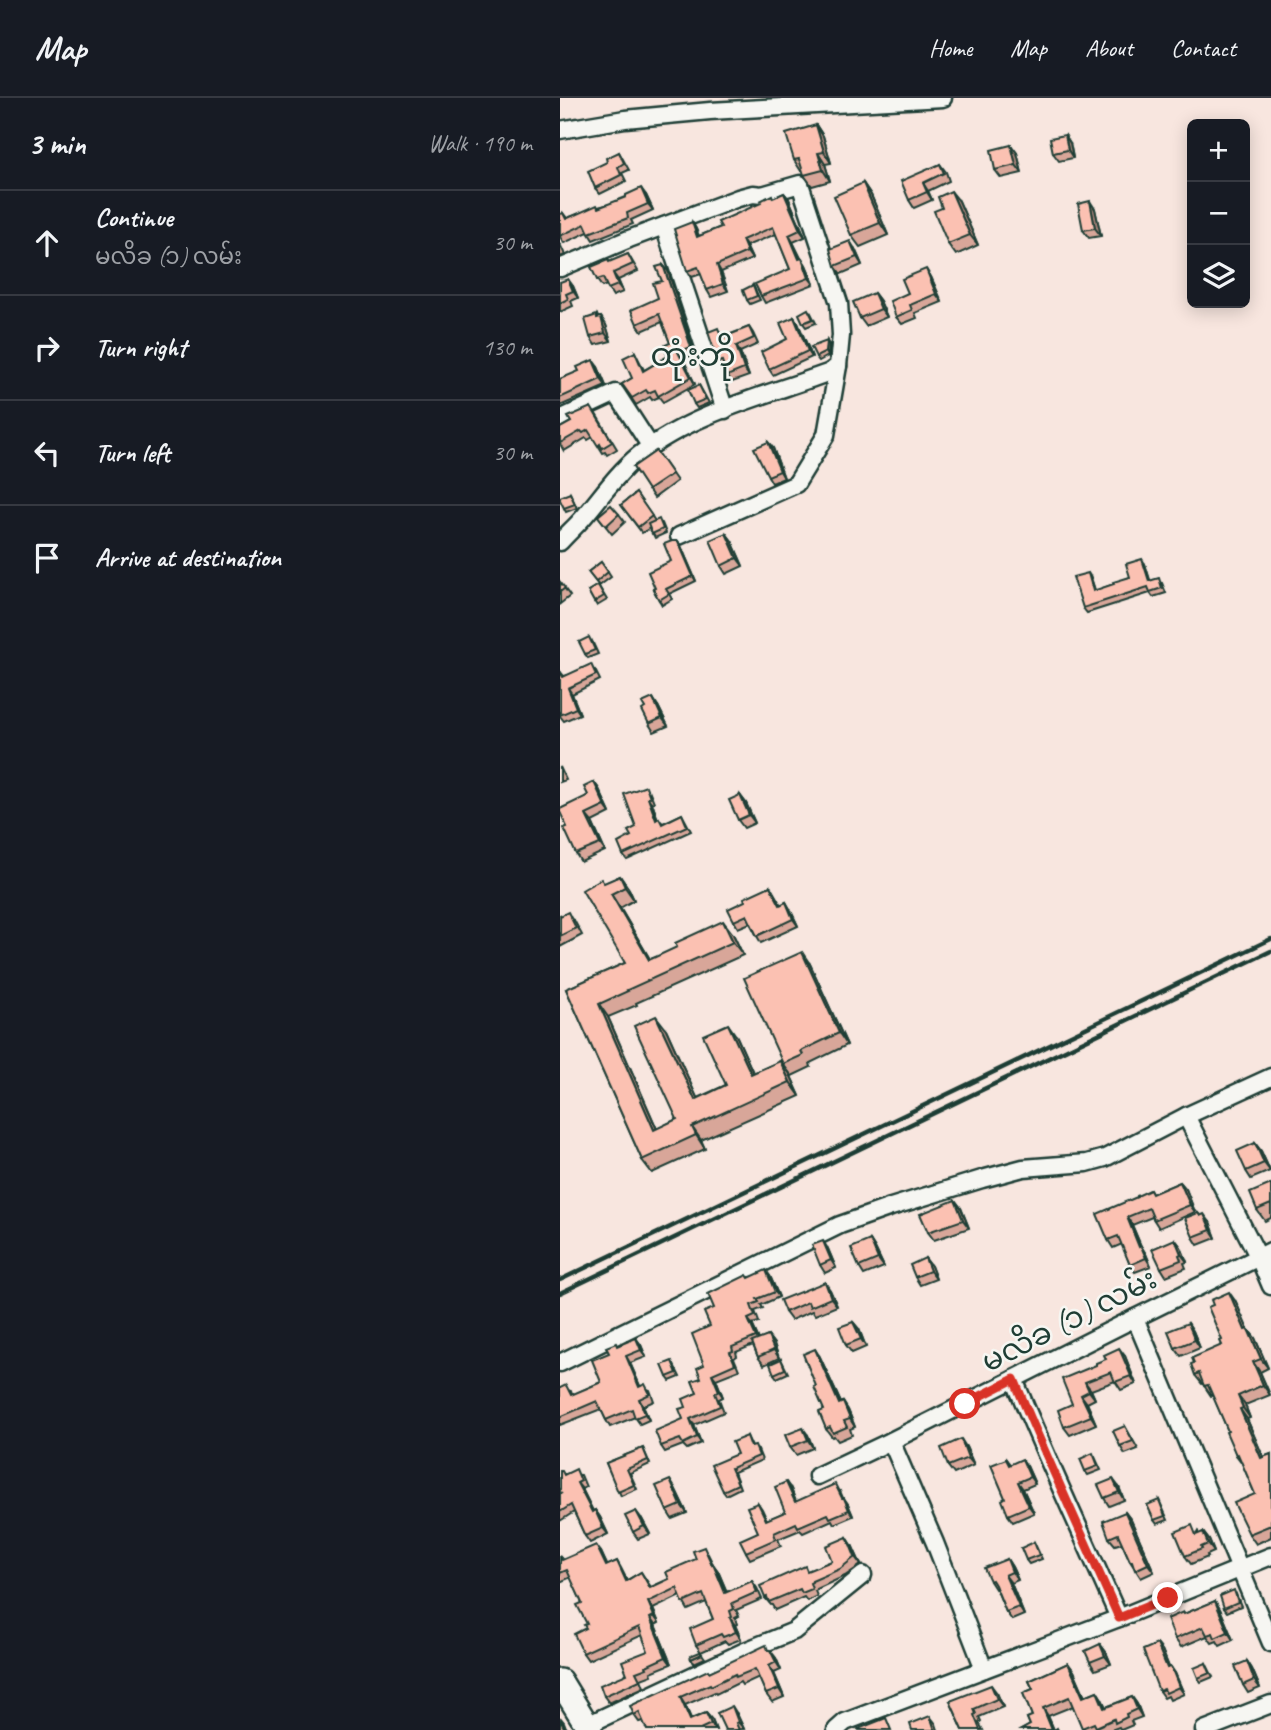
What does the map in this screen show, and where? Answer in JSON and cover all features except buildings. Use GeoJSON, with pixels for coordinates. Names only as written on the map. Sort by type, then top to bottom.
{"type":"FeatureCollection","features":[{"type":"Feature","properties":{"kind":"street"},"geometry":{"type":"LineString","coordinates":[[560,130],[625,119],[710,111],[943,98]]}},
{"type":"Feature","properties":{"kind":"street"},"geometry":{"type":"LineString","coordinates":[[560,268],[738,198],[800,184],[839,303],[841,335],[838,366],[826,435],[796,484],[680,536]]}},
{"type":"Feature","properties":{"kind":"street"},"geometry":{"type":"LineString","coordinates":[[664,226],[725,410]]}},
{"type":"Feature","properties":{"kind":"street"},"geometry":{"type":"LineString","coordinates":[[560,542],[626,468],[651,447],[700,419],[830,372],[838,366]]}},
{"type":"Feature","properties":{"kind":"street"},"geometry":{"type":"LineString","coordinates":[[560,419],[616,393],[651,447]]}},
{"type":"Feature","properties":{"kind":"street"},"geometry":{"type":"LineString","coordinates":[[560,1363],[841,1225],[904,1203],[1023,1168],[1087,1163],[1105,1158],[1186,1116],[1271,1077]]}},
{"type":"Feature","properties":{"kind":"street"},"geometry":{"type":"LineString","coordinates":[[1186,1116],[1265,1254],[1271,1286]]}},
{"type":"Feature","properties":{"kind":"street","name":"မလိခ (၁) လမ်း"},"geometry":{"type":"LineString","coordinates":[[817,1476],[1265,1254]]}},
{"type":"Feature","properties":{"kind":"street"},"geometry":{"type":"LineString","coordinates":[[1135,1318],[1271,1643]]}},
{"type":"Feature","properties":{"kind":"street"},"geometry":{"type":"LineString","coordinates":[[1014,1379],[1048,1462],[1119,1618]]}},
{"type":"Feature","properties":{"kind":"street"},"geometry":{"type":"LineString","coordinates":[[891,1441],[935,1543],[984,1669]]}},
{"type":"Feature","properties":{"kind":"street"},"geometry":{"type":"LineString","coordinates":[[836,1730],[845,1723],[1119,1618],[1271,1556]]}},
{"type":"Feature","properties":{"kind":"street"},"geometry":{"type":"LineString","coordinates":[[560,1681],[589,1727],[746,1651],[794,1631],[863,1575]]}},
{"type":"Feature","properties":{"kind":"street"},"geometry":{"type":"LineString","coordinates":[[1204,1730],[1271,1704]]}},
{"type":"Feature","properties":{"kind":"railway"},"geometry":{"type":"LineString","coordinates":[[560,1280],[1271,939]]}},
{"type":"Feature","properties":{"kind":"railway"},"geometry":{"type":"LineString","coordinates":[[560,1293],[1271,951]]}},
{"type":"Feature","properties":{"kind":"district","name":"ထုံးဘို"},"geometry":{"type":"Point","coordinates":[693,355]}},
{"type":"Feature","properties":{"kind":"route"},"geometry":{"type":"LineString","coordinates":[[965,1404],[1014,1379],[1048,1462],[1119,1618],[1168,1598]]}}]}
